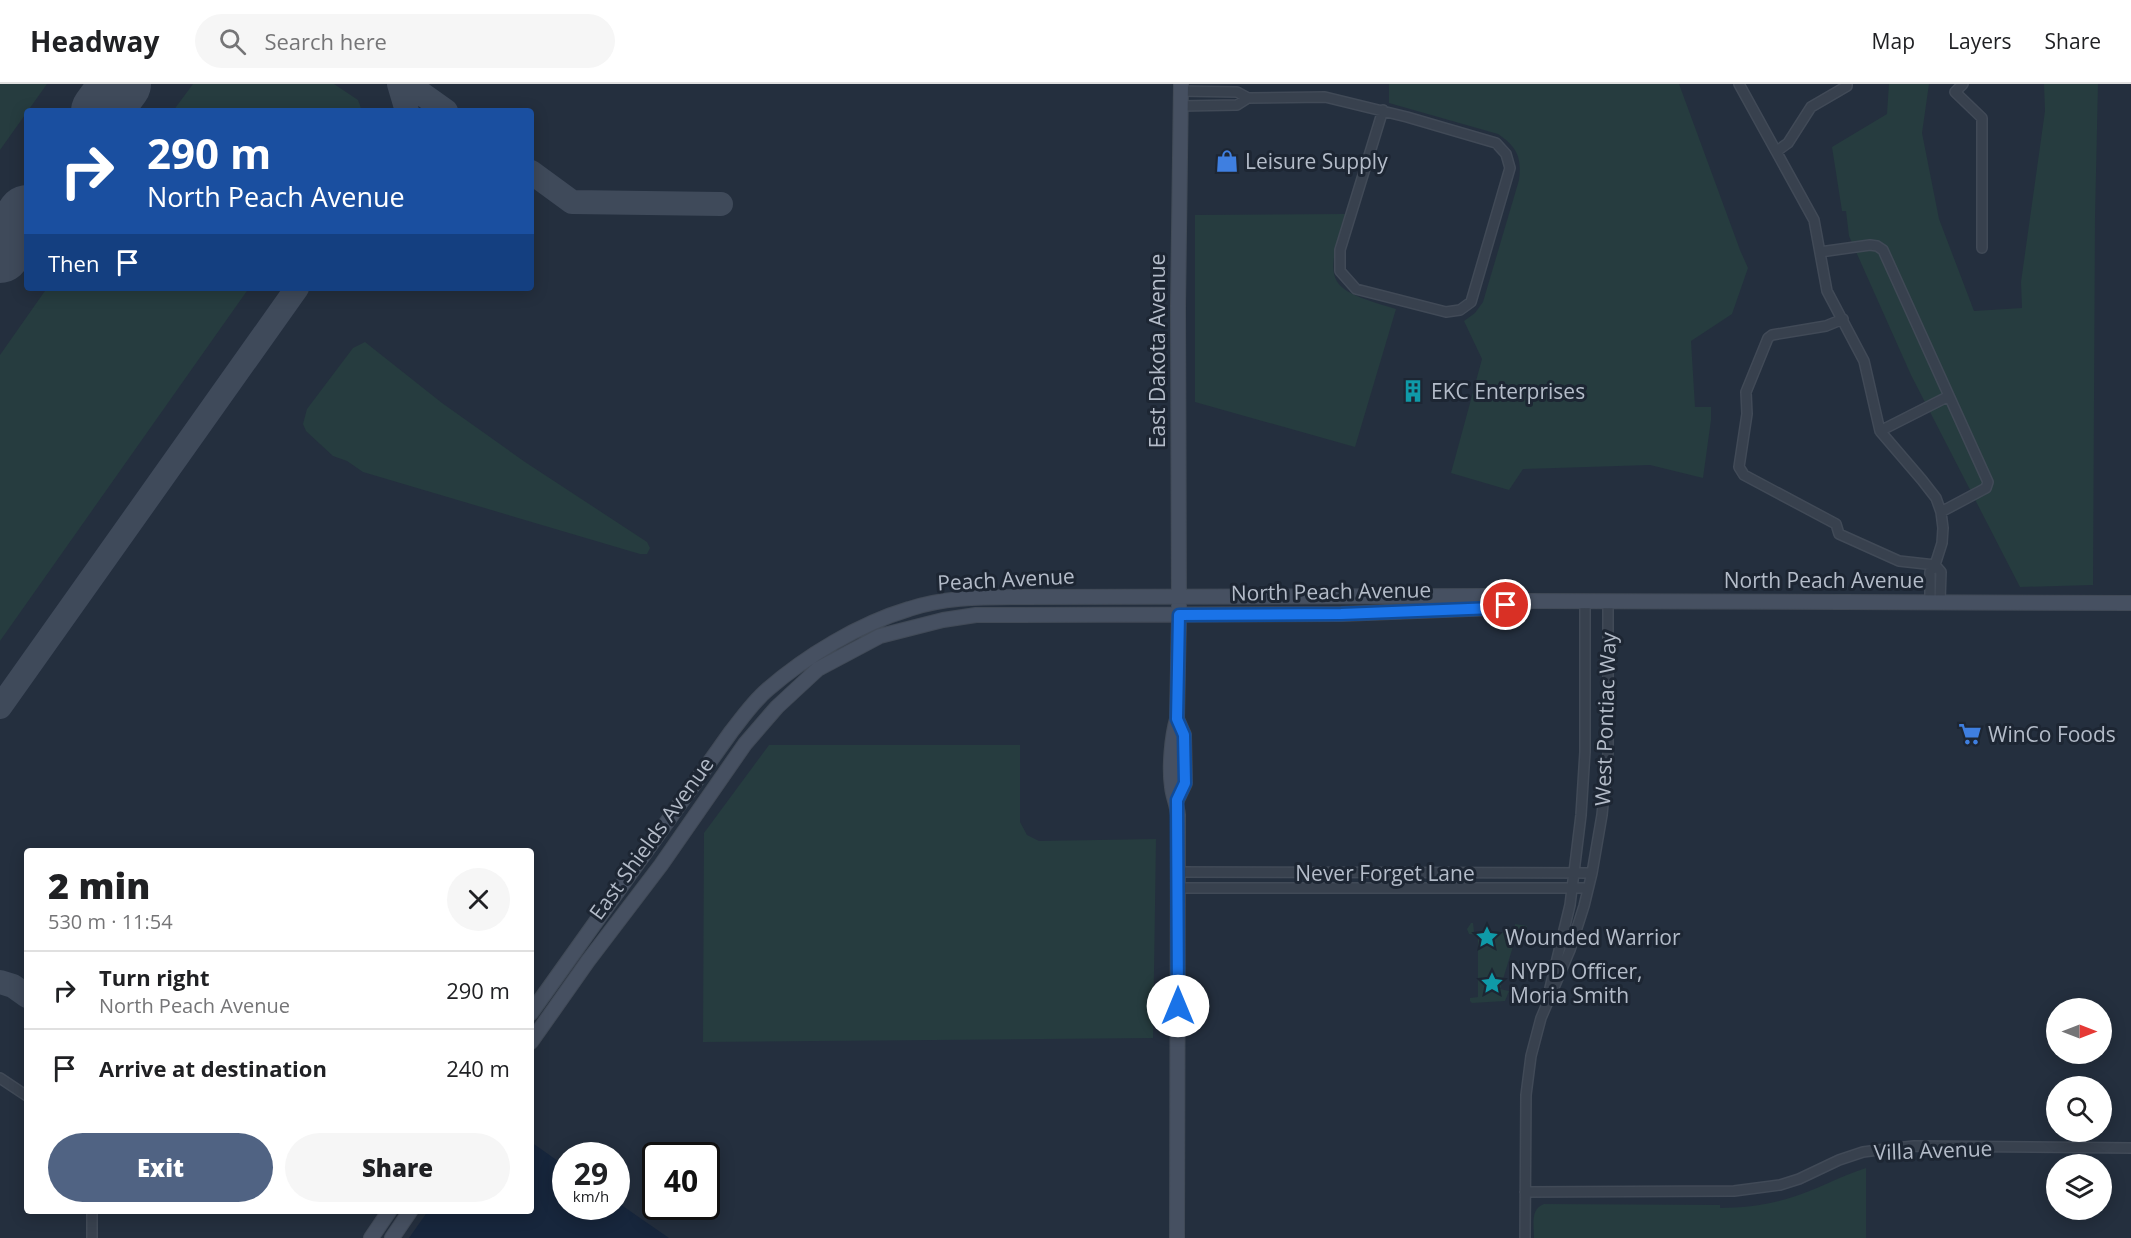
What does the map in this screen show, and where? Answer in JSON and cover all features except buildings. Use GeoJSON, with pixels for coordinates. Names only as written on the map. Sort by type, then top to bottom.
{"type":"FeatureCollection","features":[{"type":"Feature","properties":{"kind":"main road","name":"East Dakota Avenue"},"geometry":{"type":"LineString","coordinates":[[1177,1238],[1177,800],[1185,783],[1184,735],[1177,719],[1181,88]]}},
{"type":"Feature","properties":{"kind":"main road","name":"North Peach Avenue"},"geometry":{"type":"LineString","coordinates":[[1179,596],[1496,596],[1518,601],[2131,603]]}},
{"type":"Feature","properties":{"kind":"main road","name":"Peach Avenue"},"geometry":{"type":"LineString","coordinates":[[811,656],[874,622],[910,608],[947,600],[1002,597],[1179,596]]}},
{"type":"Feature","properties":{"kind":"main road","name":"North Peach Avenue"},"geometry":{"type":"LineString","coordinates":[[1179,615],[1341,614],[1494,608],[1518,601]]}},
{"type":"Feature","properties":{"kind":"main road","name":"East Shields Avenue"},"geometry":{"type":"LineString","coordinates":[[534,1038],[588,961],[661,865],[745,744],[777,707],[818,669],[880,636],[943,620],[976,615],[1179,615]]}},
{"type":"Feature","properties":{"kind":"main road","name":"East Shields Avenue"},"geometry":{"type":"LineString","coordinates":[[534,1009],[731,732],[765,692],[811,656]]}},
{"type":"Feature","properties":{"kind":"main road"},"geometry":{"type":"LineString","coordinates":[[708,765],[724,775]]}},
{"type":"Feature","properties":{"kind":"main road"},"geometry":{"type":"LineString","coordinates":[[371,1238],[387,1214]]}},
{"type":"Feature","properties":{"kind":"main road"},"geometry":{"type":"LineString","coordinates":[[392,1238],[408,1214]]}},
{"type":"Feature","properties":{"kind":"street"},"geometry":{"type":"LineString","coordinates":[[1738,84],[1814,220],[1827,291],[1864,361],[1880,432],[1936,498],[1943,528],[1942,543],[1935,564]]}},
{"type":"Feature","properties":{"kind":"street"},"geometry":{"type":"LineString","coordinates":[[1963,84],[1955,92],[1982,118],[1982,248]]}},
{"type":"Feature","properties":{"kind":"street"},"geometry":{"type":"LineString","coordinates":[[1777,151],[1788,143],[1811,107],[1847,85]]}},
{"type":"Feature","properties":{"kind":"street","name":"East Dakota Avenue"},"geometry":{"type":"LineString","coordinates":[[1181,88],[1237,92],[1248,98],[1325,97],[1383,110],[1496,143],[1506,154],[1510,168],[1472,302],[1460,310],[1446,312],[1356,289],[1340,271],[1341,250],[1383,110]]}},
{"type":"Feature","properties":{"kind":"street","name":"East Dakota Avenue"},"geometry":{"type":"LineString","coordinates":[[1181,106],[1237,105],[1248,98]]}},
{"type":"Feature","properties":{"kind":"street"},"geometry":{"type":"LineString","coordinates":[[1820,252],[1870,245],[1883,250],[1988,482],[1986,488],[1941,512]]}},
{"type":"Feature","properties":{"kind":"street"},"geometry":{"type":"LineString","coordinates":[[1843,319],[1826,326],[1772,335],[1768,338],[1746,392],[1747,414],[1739,466],[1744,475],[1836,524],[1839,534],[1899,561],[1935,564],[1941,572],[1935,602]]}},
{"type":"Feature","properties":{"kind":"street"},"geometry":{"type":"LineString","coordinates":[[1880,432],[1949,396]]}},
{"type":"Feature","properties":{"kind":"street","name":"West Pontiac Way"},"geometry":{"type":"LineString","coordinates":[[1525,1238],[1528,1074],[1572,889],[1581,815],[1585,752],[1585,601]]}},
{"type":"Feature","properties":{"kind":"street","name":"West Pontiac Way"},"geometry":{"type":"LineString","coordinates":[[1545,1008],[1570,950],[1588,888],[1607,780],[1608,601]]}},
{"type":"Feature","properties":{"kind":"street","name":"Never Forget Lane"},"geometry":{"type":"LineString","coordinates":[[1178,872],[1592,873]]}},
{"type":"Feature","properties":{"kind":"street","name":"Never Forget Lane"},"geometry":{"type":"LineString","coordinates":[[1178,888],[1588,888]]}},
{"type":"Feature","properties":{"kind":"street"},"geometry":{"type":"LineString","coordinates":[[0,1078],[24,1093]]}},
{"type":"Feature","properties":{"kind":"street","name":"Villa Avenue"},"geometry":{"type":"LineString","coordinates":[[1525,1192],[1761,1189],[1799,1179],[1839,1160],[1863,1152],[1914,1146],[2131,1148]]}},
{"type":"Feature","properties":{"kind":"street"},"geometry":{"type":"LineString","coordinates":[[92,1214],[92,1238]]}},
{"type":"Feature","properties":{"kind":"green space"},"geometry":{"type":"Polygon","coordinates":[[[0,84],[47,84],[30,108],[24,108],[24,116],[0,150],[0,84]]]}},
{"type":"Feature","properties":{"kind":"green space"},"geometry":{"type":"Polygon","coordinates":[[[193,84],[334,84],[358,100],[361,108],[175,108],[193,84]]]}},
{"type":"Feature","properties":{"kind":"green space"},"geometry":{"type":"Polygon","coordinates":[[[1389,84],[1679,84],[1748,268],[1732,314],[1691,341],[1695,407],[1711,407],[1703,478],[1650,465],[1523,469],[1509,490],[1451,473],[1482,359],[1464,321],[1475,313],[1483,302],[1519,180],[1520,165],[1514,148],[1498,134],[1389,103],[1389,84]]]}},
{"type":"Feature","properties":{"kind":"green space"},"geometry":{"type":"Polygon","coordinates":[[[1889,84],[1929,84],[1922,133],[1939,219],[1974,311],[2022,308],[2021,282],[2045,111],[2044,84],[2098,84],[2093,585],[2020,587],[1911,375],[1849,236],[1846,211],[1842,211],[1832,147],[1887,114],[1889,84]]]}},
{"type":"Feature","properties":{"kind":"green space"},"geometry":{"type":"Polygon","coordinates":[[[1345,214],[1334,256],[1333,270],[1336,280],[1356,295],[1396,309],[1355,447],[1195,402],[1195,215],[1345,214]]]}},
{"type":"Feature","properties":{"kind":"green space"},"geometry":{"type":"Polygon","coordinates":[[[45,291],[247,291],[0,641],[0,355],[45,291]]]}},
{"type":"Feature","properties":{"kind":"green space"},"geometry":{"type":"Polygon","coordinates":[[[365,342],[442,403],[525,462],[647,542],[650,548],[647,554],[640,554],[363,472],[347,461],[333,456],[306,431],[303,424],[307,409],[353,348],[365,342]]]}},
{"type":"Feature","properties":{"kind":"green space"},"geometry":{"type":"Polygon","coordinates":[[[769,745],[1020,745],[1020,822],[1027,835],[1039,841],[1156,839],[1153,1038],[703,1042],[704,833],[769,745]]]}},
{"type":"Feature","properties":{"kind":"green space"},"geometry":{"type":"Polygon","coordinates":[[[1473,923],[1474,932],[1514,932],[1515,924],[1527,926],[1526,932],[1518,930],[1500,989],[1509,991],[1505,1001],[1472,1003],[1470,1001],[1470,998],[1478,997],[1478,935],[1469,934],[1467,929],[1473,923]]]}},
{"type":"Feature","properties":{"kind":"green space"},"geometry":{"type":"Polygon","coordinates":[[[1866,1168],[1866,1238],[1534,1238],[1535,1214],[1544,1204],[1748,1207],[1793,1197],[1866,1168]]]}},
{"type":"Feature","properties":{"kind":"water"},"geometry":{"type":"Polygon","coordinates":[[[534,1144],[552,1157],[552,1220],[630,1220],[630,1211],[669,1238],[409,1238],[426,1214],[534,1214],[534,1144]]]}},
{"type":"Feature","properties":{"kind":"taxiway"},"geometry":{"type":"LineString","coordinates":[[399,84],[406,108]]}},
{"type":"Feature","properties":{"kind":"taxiway"},"geometry":{"type":"LineString","coordinates":[[408,84],[442,108]]}},
{"type":"Feature","properties":{"kind":"taxiway"},"geometry":{"type":"LineString","coordinates":[[534,174],[572,202],[721,204]]}},
{"type":"Feature","properties":{"kind":"taxiway"},"geometry":{"type":"LineString","coordinates":[[0,707],[295,291]]}},
{"type":"Feature","properties":{"kind":"taxiway"},"geometry":{"type":"LineString","coordinates":[[0,982],[13,986],[24,994]]}},
{"type":"Feature","properties":{"kind":"runway"},"geometry":{"type":"LineString","coordinates":[[103,108],[121,84]]}},
{"type":"Feature","properties":{"kind":"runway"},"geometry":{"type":"LineString","coordinates":[[0,253],[24,219]]}},
{"type":"Feature","properties":{"kind":"place","name":"Leisure Supply"},"geometry":{"type":"Point","coordinates":[1227,161]}},
{"type":"Feature","properties":{"kind":"place","name":"EKC Enterprises"},"geometry":{"type":"Point","coordinates":[1413,391]}},
{"type":"Feature","properties":{"kind":"place","name":"WinCo Foods"},"geometry":{"type":"Point","coordinates":[1970,734]}},
{"type":"Feature","properties":{"kind":"place","name":"Wounded Warrior"},"geometry":{"type":"Point","coordinates":[1487,937]}},
{"type":"Feature","properties":{"kind":"place","name":"NYPD Officer, Moria Smith"},"geometry":{"type":"Point","coordinates":[1492,983]}},
{"type":"Feature","properties":{"kind":"route"},"geometry":{"type":"LineString","coordinates":[[1178,1006],[1177,800],[1185,783],[1184,735],[1177,719],[1179,615],[1341,614],[1494,608],[1506,605]]}}]}
